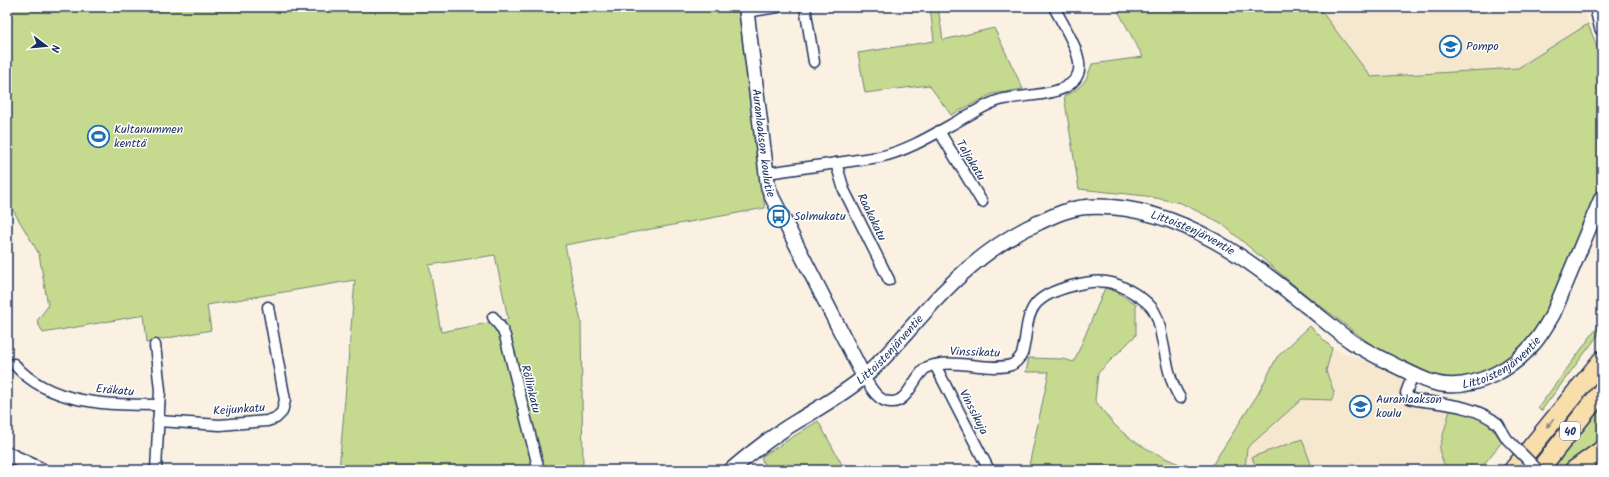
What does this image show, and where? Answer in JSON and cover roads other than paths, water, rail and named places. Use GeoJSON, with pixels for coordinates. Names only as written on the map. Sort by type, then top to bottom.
{"type":"FeatureCollection","features":[{"type":"Feature","properties":{"kind":"highway"},"geometry":{"type":"LineString","coordinates":[[1575,392],[1602,349]]}},
{"type":"Feature","properties":{"kind":"highway","name":"40"},"geometry":{"type":"LineString","coordinates":[[1513,470],[1602,360]]}},
{"type":"Feature","properties":{"kind":"highway","name":"40"},"geometry":{"type":"LineString","coordinates":[[1538,470],[1602,391]]}},
{"type":"Feature","properties":{"kind":"highway"},"geometry":{"type":"LineString","coordinates":[[1574,470],[1602,450]]}},
{"type":"Feature","properties":{"kind":"street"},"geometry":{"type":"LineString","coordinates":[[746,10],[778,7]]}},
{"type":"Feature","properties":{"kind":"street"},"geometry":{"type":"LineString","coordinates":[[804,7],[814,62]]}},
{"type":"Feature","properties":{"kind":"street"},"geometry":{"type":"LineString","coordinates":[[767,173],[894,154],[997,101],[1038,95],[1060,89],[1074,81],[1080,68],[1079,59],[1054,7]]}},
{"type":"Feature","properties":{"kind":"street"},"geometry":{"type":"LineString","coordinates":[[1597,7],[1602,28]]}},
{"type":"Feature","properties":{"kind":"street","name":"Auranlaakson koulutie"},"geometry":{"type":"LineString","coordinates":[[746,10],[768,186],[776,208],[864,377]]}},
{"type":"Feature","properties":{"kind":"street","name":"Taljakatu"},"geometry":{"type":"LineString","coordinates":[[939,131],[982,202]]}},
{"type":"Feature","properties":{"kind":"street","name":"Raakakatu"},"geometry":{"type":"LineString","coordinates":[[836,163],[844,190],[889,280]]}},
{"type":"Feature","properties":{"kind":"street","name":"Littoistenjärventie"},"geometry":{"type":"LineString","coordinates":[[730,470],[798,420],[833,400],[864,377],[902,340],[922,314],[938,297],[978,260],[1002,242],[1056,214],[1086,207],[1118,208],[1139,211],[1192,229],[1250,263],[1350,341],[1384,360],[1428,381],[1440,384],[1463,384],[1479,380],[1499,372],[1512,364],[1524,354],[1543,332],[1553,314],[1602,197]]}},
{"type":"Feature","properties":{"kind":"street","name":"Vinssikatu"},"geometry":{"type":"LineString","coordinates":[[864,377],[877,395],[885,401],[894,402],[904,397],[923,371],[930,366],[946,364],[1002,366],[1012,364],[1022,354],[1029,319],[1039,301],[1050,293],[1064,288],[1088,283],[1106,282],[1122,287],[1145,300],[1153,309],[1158,320],[1173,386],[1180,398]]}},
{"type":"Feature","properties":{"kind":"street","name":"Keijunkatu"},"geometry":{"type":"LineString","coordinates":[[158,421],[230,424],[267,421],[280,416],[284,409],[285,400],[268,307]]}},
{"type":"Feature","properties":{"kind":"street","name":"Röllinkatu"},"geometry":{"type":"LineString","coordinates":[[493,317],[502,329],[505,336],[539,470]]}},
{"type":"Feature","properties":{"kind":"street"},"geometry":{"type":"LineString","coordinates":[[155,345],[160,377],[160,405],[156,470]]}},
{"type":"Feature","properties":{"kind":"street","name":"Eräkatu"},"geometry":{"type":"LineString","coordinates":[[14,364],[36,383],[75,398],[105,404],[160,405]]}},
{"type":"Feature","properties":{"kind":"street","name":"Vinssikuja"},"geometry":{"type":"LineString","coordinates":[[936,365],[989,470]]}},
{"type":"Feature","properties":{"kind":"street"},"geometry":{"type":"LineString","coordinates":[[1413,374],[1406,393],[1409,398],[1461,406],[1486,415],[1498,424],[1507,439],[1538,470]]}},
{"type":"Feature","properties":{"kind":"street"},"geometry":{"type":"LineString","coordinates":[[7,454],[41,470]]}},
{"type":"Feature","properties":{"kind":"place","name":"Pompo"},"geometry":{"type":"Point","coordinates":[1450,46]}},
{"type":"Feature","properties":{"kind":"place","name":"Kultanummen kenttä"},"geometry":{"type":"Point","coordinates":[99,136]}},
{"type":"Feature","properties":{"kind":"place","name":"Solmukatu"},"geometry":{"type":"Point","coordinates":[778,216]}},
{"type":"Feature","properties":{"kind":"place","name":"Auranlaakson koulu"},"geometry":{"type":"Point","coordinates":[1361,406]}}]}
